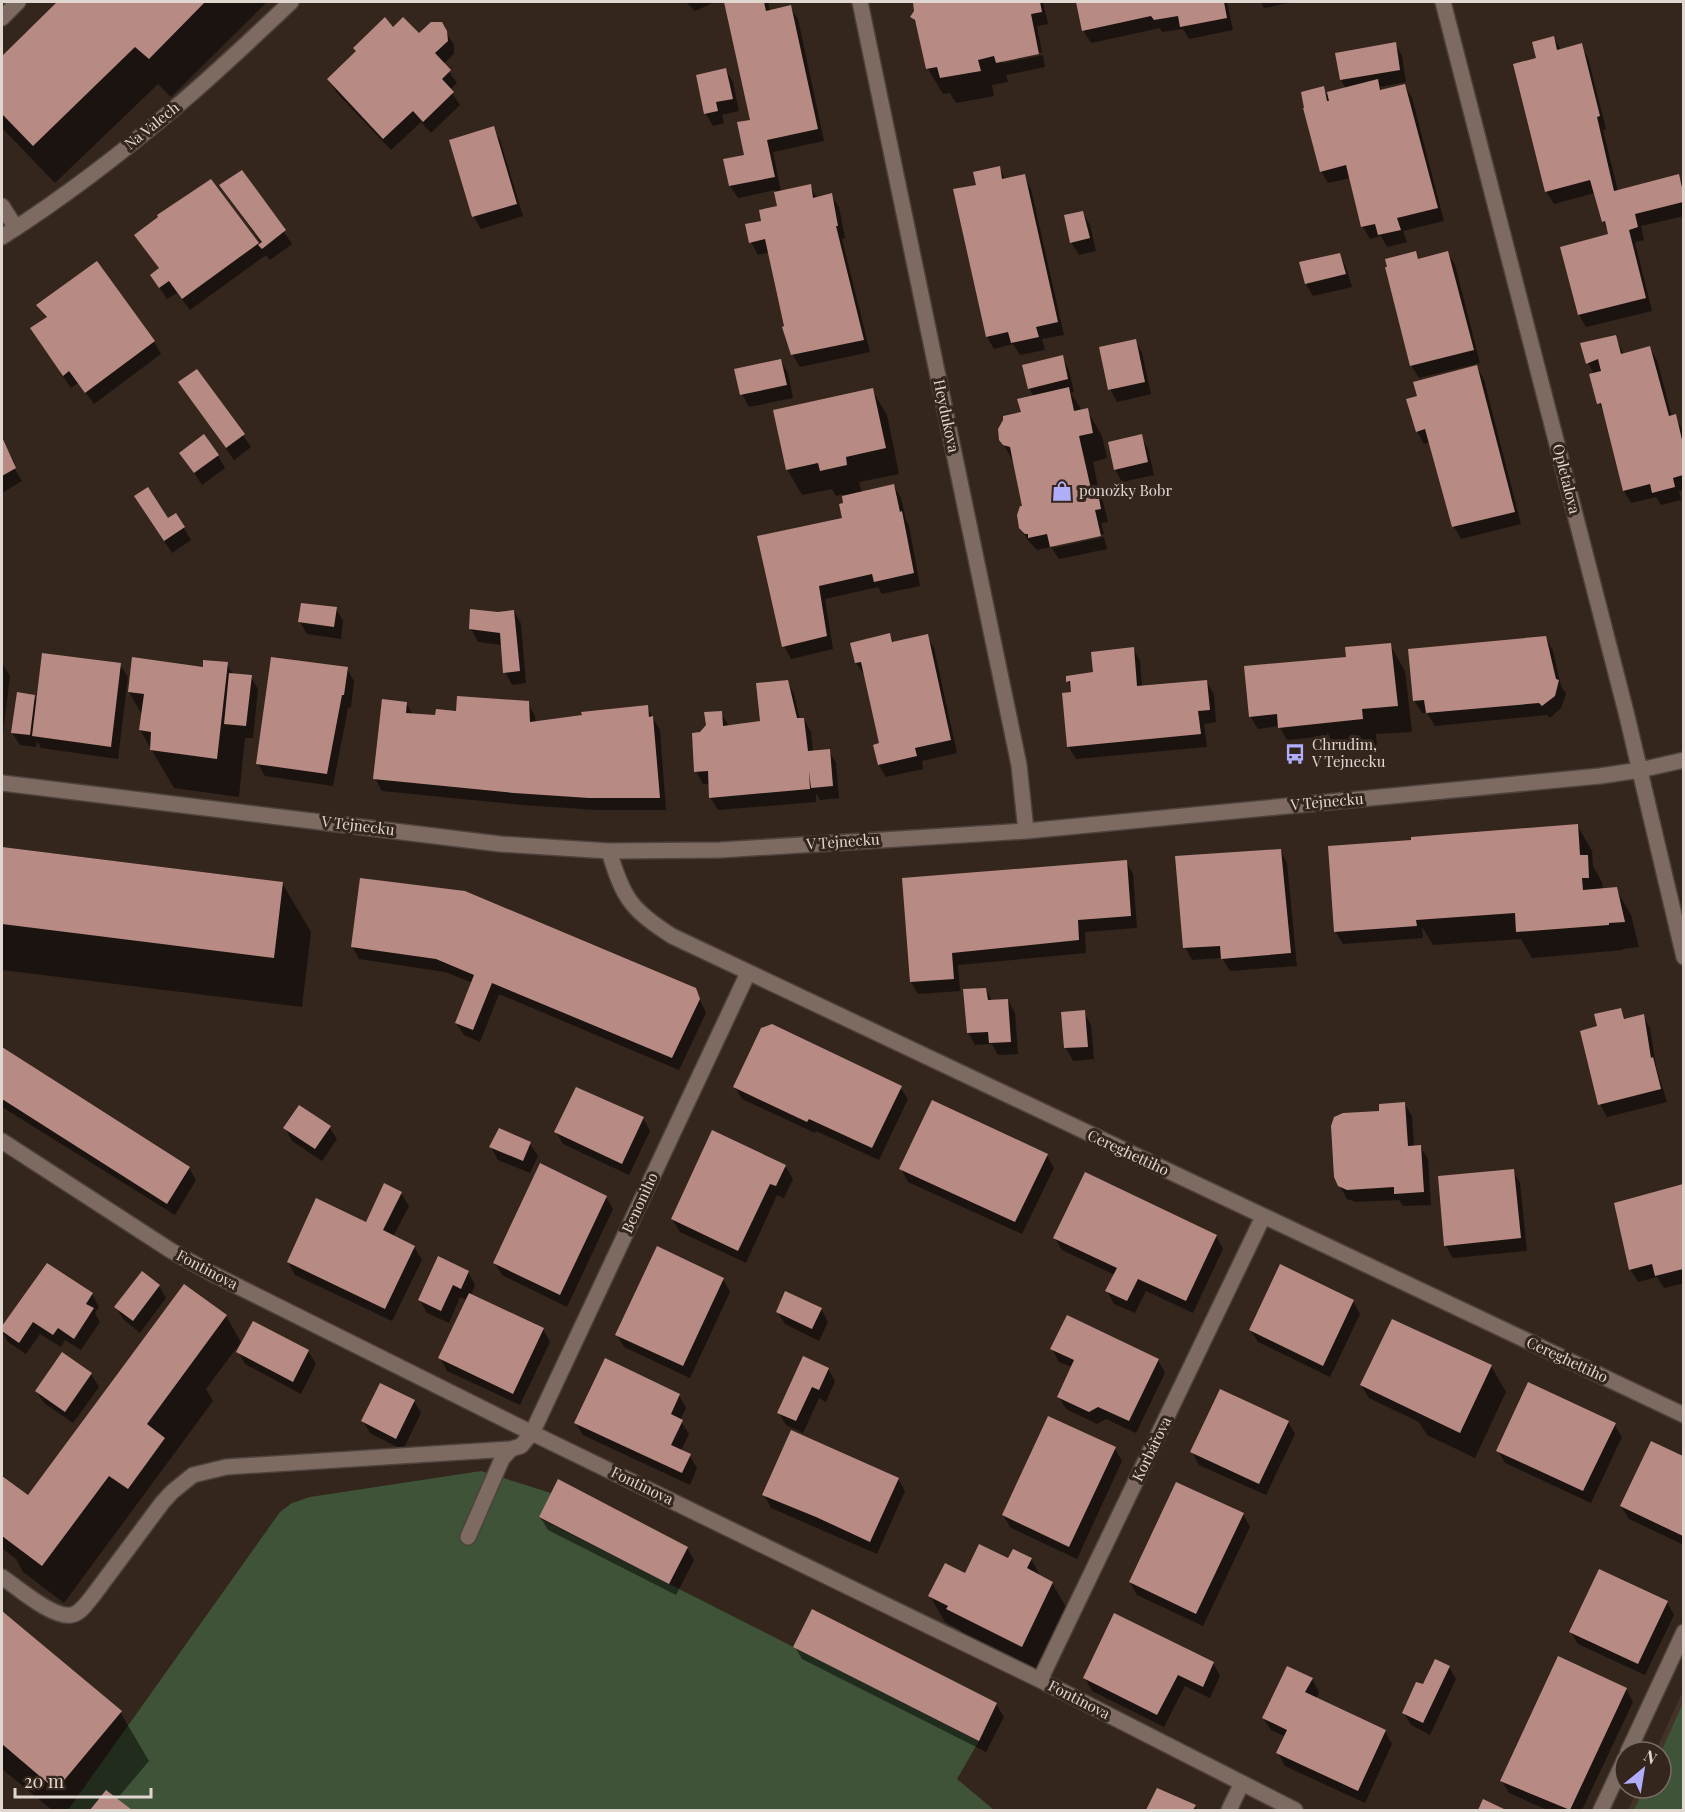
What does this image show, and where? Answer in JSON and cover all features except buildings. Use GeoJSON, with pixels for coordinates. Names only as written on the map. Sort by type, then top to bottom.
{"type":"FeatureCollection","features":[{"type":"Feature","properties":{"kind":"street"},"geometry":{"type":"LineString","coordinates":[[2,18],[18,2]]}},
{"type":"Feature","properties":{"kind":"street","name":"Na Valech"},"geometry":{"type":"LineString","coordinates":[[2,237],[83,180],[169,113],[291,2]]}},
{"type":"Feature","properties":{"kind":"street","name":"Heydukova"},"geometry":{"type":"LineString","coordinates":[[860,2],[1019,765],[1026,831]]}},
{"type":"Feature","properties":{"kind":"street","name":"Opletalova"},"geometry":{"type":"LineString","coordinates":[[1443,2],[1640,770],[1683,957]]}},
{"type":"Feature","properties":{"kind":"street"},"geometry":{"type":"LineString","coordinates":[[2,206],[16,228]]}},
{"type":"Feature","properties":{"kind":"street","name":"V Tejnecku"},"geometry":{"type":"LineString","coordinates":[[2,783],[500,844],[609,851],[720,850],[1026,831],[1600,776],[1683,760]]}},
{"type":"Feature","properties":{"kind":"street","name":"Cereghettiho"},"geometry":{"type":"LineString","coordinates":[[609,851],[624,895],[651,922],[672,936],[1683,1415]]}},
{"type":"Feature","properties":{"kind":"street","name":"Benoniho"},"geometry":{"type":"LineString","coordinates":[[532,1432],[748,973]]}},
{"type":"Feature","properties":{"kind":"street","name":"Fontinova"},"geometry":{"type":"LineString","coordinates":[[2,1142],[170,1250],[211,1273],[1040,1680],[1295,1810]]}},
{"type":"Feature","properties":{"kind":"street","name":"Korbářova"},"geometry":{"type":"LineString","coordinates":[[1040,1680],[1263,1217]]}},
{"type":"Feature","properties":{"kind":"street"},"geometry":{"type":"LineString","coordinates":[[2,1576],[49,1609],[59,1614],[72,1615],[81,1610],[92,1597],[162,1503],[193,1475],[226,1467],[511,1449],[521,1446],[532,1432]]}},
{"type":"Feature","properties":{"kind":"street"},"geometry":{"type":"LineString","coordinates":[[468,1536],[502,1459],[511,1449]]}},
{"type":"Feature","properties":{"kind":"street"},"geometry":{"type":"LineString","coordinates":[[1634,1740],[1683,1632]]}},
{"type":"Feature","properties":{"kind":"street"},"geometry":{"type":"LineString","coordinates":[[1229,1810],[1242,1783]]}},
{"type":"Feature","properties":{"kind":"street"},"geometry":{"type":"LineString","coordinates":[[1601,1810],[1613,1784]]}},
{"type":"Feature","properties":{"kind":"shaded area"},"geometry":{"type":"Polygon","coordinates":[[[1683,1691],[1683,1810],[1628,1810],[1633,1800],[1673,1800],[1673,1740],[1661,1740],[1683,1691]]]}},
{"type":"Feature","properties":{"kind":"green space"},"geometry":{"type":"Polygon","coordinates":[[[481,1471],[551,1493],[539,1518],[979,1741],[957,1779],[994,1810],[68,1810],[280,1512],[292,1503],[310,1497],[481,1471]]]}},
{"type":"Feature","properties":{"kind":"green space"},"geometry":{"type":"Polygon","coordinates":[[[1683,1703],[1683,1810],[1634,1810],[1639,1800],[1673,1800],[1673,1740],[1666,1740],[1683,1703]]]}},
{"type":"Feature","properties":{"kind":"place","name":"ponožky Bobr"},"geometry":{"type":"Point","coordinates":[1062,491]}},
{"type":"Feature","properties":{"kind":"place","name":"Chrudim, V Tejnecku"},"geometry":{"type":"Point","coordinates":[1295,754]}}]}
